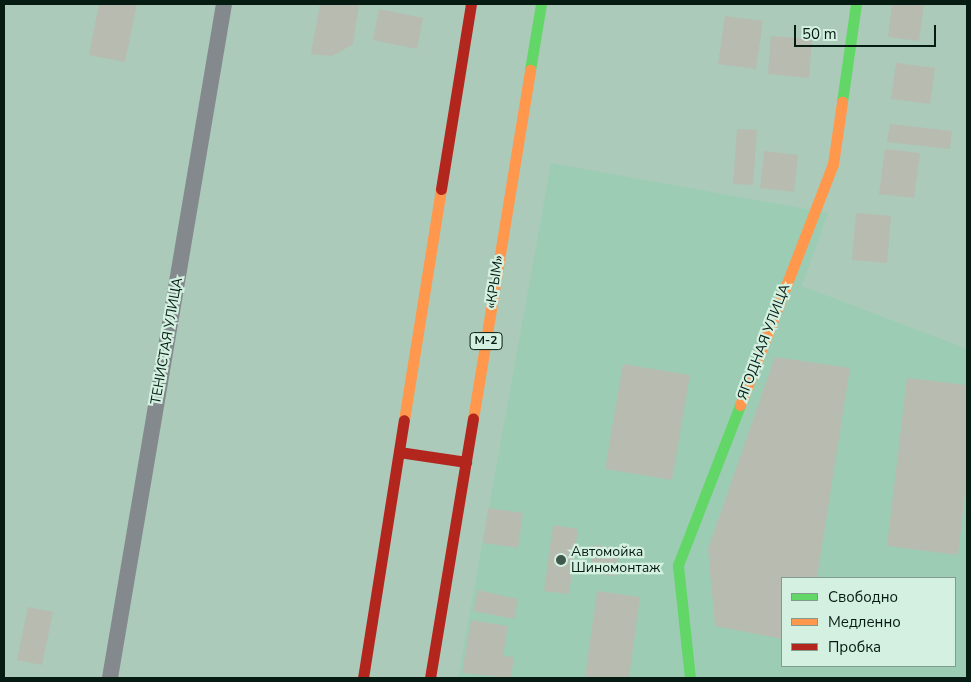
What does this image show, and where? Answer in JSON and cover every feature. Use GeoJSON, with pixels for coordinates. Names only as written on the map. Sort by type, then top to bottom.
{"type":"FeatureCollection","features":[{"type":"Feature","properties":{"kind":"main road"},"geometry":{"type":"LineString","coordinates":[[363,678],[471,4]]}},
{"type":"Feature","properties":{"kind":"main road","name":"«КРЫМ»"},"geometry":{"type":"LineString","coordinates":[[430,678],[541,4]]}},
{"type":"Feature","properties":{"kind":"main road","name":"ЯГОДНАЯ УЛИЦА"},"geometry":{"type":"LineString","coordinates":[[690,678],[678,565],[833,164],[856,4]]}},
{"type":"Feature","properties":{"kind":"main road"},"geometry":{"type":"LineString","coordinates":[[399,452],[466,462]]}},
{"type":"Feature","properties":{"kind":"street","name":"ТЕНИСТАЯ УЛИЦА"},"geometry":{"type":"LineString","coordinates":[[110,678],[224,4]]}},
{"type":"Feature","properties":{"kind":"shaded area"},"geometry":{"type":"Polygon","coordinates":[[[551,163],[828,213],[802,286],[967,349],[967,678],[458,678],[551,163]]]}},
{"type":"Feature","properties":{"kind":"building"},"geometry":{"type":"Polygon","coordinates":[[[99,4],[137,4],[125,62],[89,55],[99,4]]]}},
{"type":"Feature","properties":{"kind":"building"},"geometry":{"type":"Polygon","coordinates":[[[320,4],[359,4],[353,44],[332,56],[311,54],[320,4]]]}},
{"type":"Feature","properties":{"kind":"building"},"geometry":{"type":"Polygon","coordinates":[[[892,4],[924,4],[919,41],[888,37],[892,4]]]}},
{"type":"Feature","properties":{"kind":"building"},"geometry":{"type":"Polygon","coordinates":[[[379,9],[423,18],[417,49],[373,40],[379,9]]]}},
{"type":"Feature","properties":{"kind":"building"},"geometry":{"type":"Polygon","coordinates":[[[725,16],[763,21],[756,69],[718,64],[725,16]]]}},
{"type":"Feature","properties":{"kind":"building"},"geometry":{"type":"Polygon","coordinates":[[[771,36],[812,39],[809,78],[768,74],[771,36]]]}},
{"type":"Feature","properties":{"kind":"building"},"geometry":{"type":"Polygon","coordinates":[[[896,63],[935,68],[930,104],[891,99],[896,63]]]}},
{"type":"Feature","properties":{"kind":"building"},"geometry":{"type":"Polygon","coordinates":[[[890,124],[952,131],[950,149],[887,142],[890,124]]]}},
{"type":"Feature","properties":{"kind":"building"},"geometry":{"type":"Polygon","coordinates":[[[737,129],[757,130],[753,185],[733,184],[737,129]]]}},
{"type":"Feature","properties":{"kind":"building"},"geometry":{"type":"Polygon","coordinates":[[[885,149],[920,153],[914,198],[879,194],[885,149]]]}},
{"type":"Feature","properties":{"kind":"building"},"geometry":{"type":"Polygon","coordinates":[[[764,151],[798,155],[794,192],[760,188],[764,151]]]}},
{"type":"Feature","properties":{"kind":"building"},"geometry":{"type":"Polygon","coordinates":[[[856,213],[891,216],[887,263],[852,260],[856,213]]]}},
{"type":"Feature","properties":{"kind":"building"},"geometry":{"type":"Polygon","coordinates":[[[775,357],[850,368],[817,577],[781,577],[781,639],[715,626],[708,549],[775,357]]]}},
{"type":"Feature","properties":{"kind":"building"},"geometry":{"type":"Polygon","coordinates":[[[623,364],[690,375],[672,480],[605,469],[623,364]]]}},
{"type":"Feature","properties":{"kind":"building"},"geometry":{"type":"Polygon","coordinates":[[[907,378],[967,385],[967,476],[958,555],[887,546],[907,378]]]}},
{"type":"Feature","properties":{"kind":"building"},"geometry":{"type":"Polygon","coordinates":[[[488,508],[523,513],[518,548],[483,543],[488,508]]]}},
{"type":"Feature","properties":{"kind":"building","name":"Автомойка Шиномонтаж"},"geometry":{"type":"Polygon","coordinates":[[[553,525],[578,529],[569,594],[544,591],[553,525]]]}},
{"type":"Feature","properties":{"kind":"building"},"geometry":{"type":"Polygon","coordinates":[[[593,545],[619,548],[615,576],[590,573],[593,545]]]}},
{"type":"Feature","properties":{"kind":"building"},"geometry":{"type":"Polygon","coordinates":[[[478,590],[518,599],[514,619],[473,611],[478,590]]]}},
{"type":"Feature","properties":{"kind":"building"},"geometry":{"type":"Polygon","coordinates":[[[597,591],[640,597],[629,678],[585,678],[597,591]]]}},
{"type":"Feature","properties":{"kind":"building"},"geometry":{"type":"Polygon","coordinates":[[[28,607],[53,612],[42,665],[17,660],[28,607]]]}},
{"type":"Feature","properties":{"kind":"building"},"geometry":{"type":"Polygon","coordinates":[[[471,620],[508,626],[503,656],[514,657],[511,678],[462,673],[471,620]]]}},
{"type":"Feature","properties":{"kind":"traffic: fast"},"geometry":{"type":"LineString","coordinates":[[530,70],[541,4]]}},
{"type":"Feature","properties":{"kind":"traffic: fast"},"geometry":{"type":"LineString","coordinates":[[842,102],[856,4]]}},
{"type":"Feature","properties":{"kind":"traffic: fast"},"geometry":{"type":"LineString","coordinates":[[690,678],[678,565],[740,405]]}},
{"type":"Feature","properties":{"kind":"traffic: slow"},"geometry":{"type":"LineString","coordinates":[[473,419],[530,70]]}},
{"type":"Feature","properties":{"kind":"traffic: slow"},"geometry":{"type":"LineString","coordinates":[[740,405],[833,164],[842,102]]}},
{"type":"Feature","properties":{"kind":"traffic: slow"},"geometry":{"type":"LineString","coordinates":[[404,420],[441,189]]}},
{"type":"Feature","properties":{"kind":"traffic: jam"},"geometry":{"type":"LineString","coordinates":[[441,189],[471,4]]}},
{"type":"Feature","properties":{"kind":"traffic: jam"},"geometry":{"type":"LineString","coordinates":[[430,678],[473,419]]}},
{"type":"Feature","properties":{"kind":"traffic: jam"},"geometry":{"type":"LineString","coordinates":[[363,678],[404,420]]}},
{"type":"Feature","properties":{"kind":"traffic: jam"},"geometry":{"type":"LineString","coordinates":[[399,452],[466,462]]}},
{"type":"Feature","properties":{"kind":"place","name":"Автомойка Шиномонтаж"},"geometry":{"type":"Point","coordinates":[561,560]}}]}
